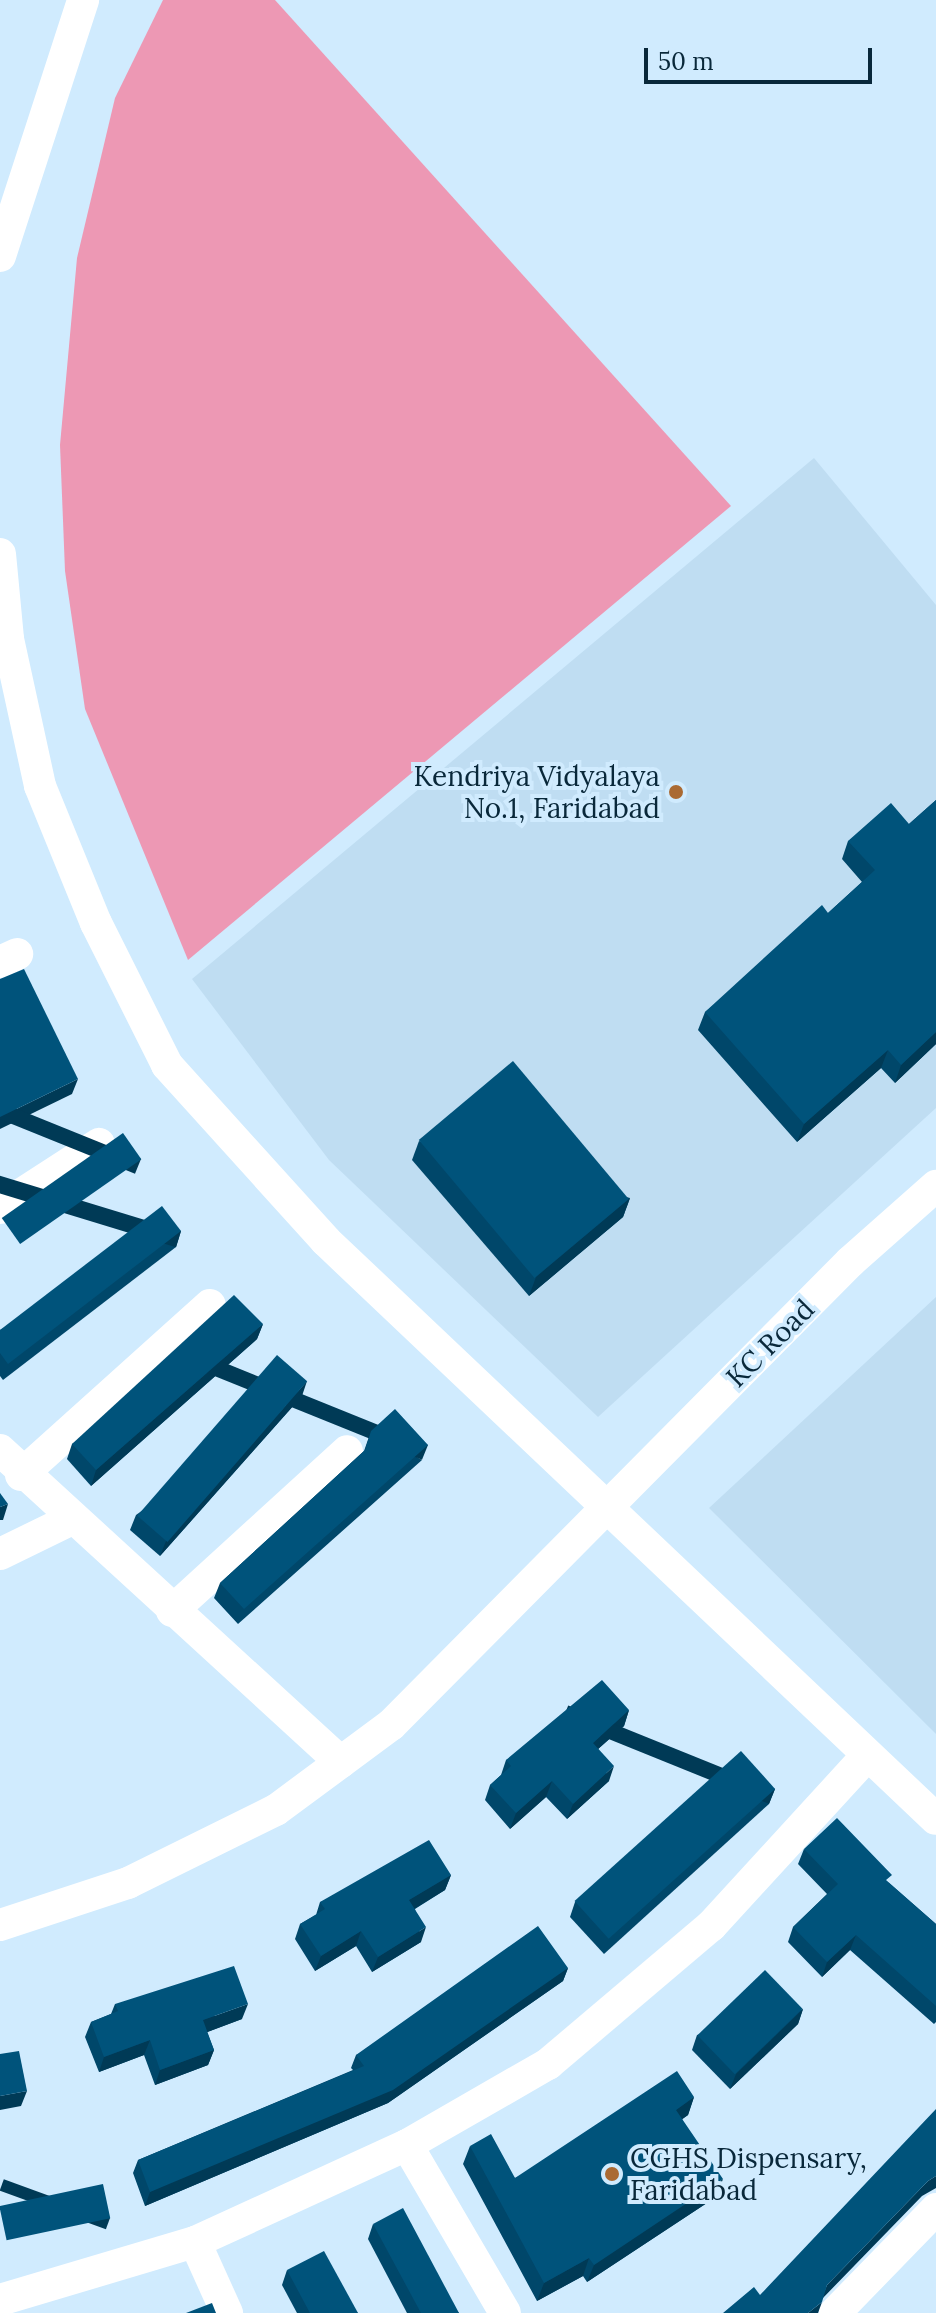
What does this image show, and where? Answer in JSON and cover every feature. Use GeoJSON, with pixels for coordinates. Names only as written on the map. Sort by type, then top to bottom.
{"type":"FeatureCollection","features":[{"type":"Feature","properties":{"kind":"street"},"geometry":{"type":"LineString","coordinates":[[0,256],[83,0]]}},
{"type":"Feature","properties":{"kind":"street"},"geometry":{"type":"LineString","coordinates":[[0,554],[8,639],[40,786],[96,923],[167,1065],[326,1241],[608,1506],[866,1757],[936,1819]]}},
{"type":"Feature","properties":{"kind":"street"},"geometry":{"type":"LineString","coordinates":[[0,1208],[99,1144]]}},
{"type":"Feature","properties":{"kind":"street","name":"KC Road"},"geometry":{"type":"LineString","coordinates":[[0,1925],[128,1883],[276,1810],[391,1725],[850,1262],[936,1186]]}},
{"type":"Feature","properties":{"kind":"street"},"geometry":{"type":"LineString","coordinates":[[21,1475],[210,1305]]}},
{"type":"Feature","properties":{"kind":"street"},"geometry":{"type":"LineString","coordinates":[[0,1450],[21,1475],[70,1520],[341,1762]]}},
{"type":"Feature","properties":{"kind":"street"},"geometry":{"type":"LineString","coordinates":[[172,1611],[347,1451]]}},
{"type":"Feature","properties":{"kind":"street"},"geometry":{"type":"LineString","coordinates":[[0,1554],[70,1520]]}},
{"type":"Feature","properties":{"kind":"street"},"geometry":{"type":"LineString","coordinates":[[0,2300],[195,2242],[407,2145],[548,2064],[711,1926],[866,1757]]}},
{"type":"Feature","properties":{"kind":"street"},"geometry":{"type":"LineString","coordinates":[[407,2145],[505,2313]]}},
{"type":"Feature","properties":{"kind":"street"},"geometry":{"type":"LineString","coordinates":[[835,2313],[935,2211]]}},
{"type":"Feature","properties":{"kind":"street"},"geometry":{"type":"LineString","coordinates":[[195,2242],[227,2313]]}},
{"type":"Feature","properties":{"kind":"shaded area"},"geometry":{"type":"Polygon","coordinates":[[[163,0],[275,0],[731,506],[188,960],[85,709],[65,571],[60,445],[77,258],[115,98],[163,0]]]}},
{"type":"Feature","properties":{"kind":"shaded area","name":"Kendriya Vidyalaya No.1, Faridabad"},"geometry":{"type":"Polygon","coordinates":[[[814,458],[936,605],[936,1108],[598,1417],[329,1160],[192,979],[814,458]]]}},
{"type":"Feature","properties":{"kind":"shaded area"},"geometry":{"type":"Polygon","coordinates":[[[936,1297],[936,1734],[709,1508],[936,1297]]]}},
{"type":"Feature","properties":{"kind":"building"},"geometry":{"type":"Polygon","coordinates":[[[936,800],[936,1032],[901,1065],[888,1050],[804,1124],[705,1012],[822,905],[828,913],[875,870],[848,841],[891,803],[909,824],[936,800]]]}},
{"type":"Feature","properties":{"kind":"building"},"geometry":{"type":"Polygon","coordinates":[[[24,969],[78,1079],[0,1117],[0,979],[24,969]]]}},
{"type":"Feature","properties":{"kind":"building"},"geometry":{"type":"Polygon","coordinates":[[[513,1061],[629,1199],[534,1278],[419,1140],[513,1061]]]}},
{"type":"Feature","properties":{"kind":"building"},"geometry":{"type":"Polygon","coordinates":[[[123,1133],[141,1159],[20,1244],[2,1218],[123,1133]]]}},
{"type":"Feature","properties":{"kind":"building"},"geometry":{"type":"Polygon","coordinates":[[[162,1206],[181,1231],[8,1364],[0,1353],[0,1330],[162,1206]]]}},
{"type":"Feature","properties":{"kind":"building"},"geometry":{"type":"Polygon","coordinates":[[[234,1295],[263,1324],[96,1470],[72,1444],[234,1295]]]}},
{"type":"Feature","properties":{"kind":"building"},"geometry":{"type":"Polygon","coordinates":[[[277,1355],[307,1381],[167,1542],[137,1516],[277,1355]]]}},
{"type":"Feature","properties":{"kind":"building"},"geometry":{"type":"Polygon","coordinates":[[[395,1409],[428,1445],[244,1609],[220,1583],[365,1450],[371,1431],[395,1409]]]}},
{"type":"Feature","properties":{"kind":"building"},"geometry":{"type":"Polygon","coordinates":[[[0,1493],[8,1504],[0,1507],[0,1493]]]}},
{"type":"Feature","properties":{"kind":"building"},"geometry":{"type":"Polygon","coordinates":[[[602,1680],[629,1710],[593,1743],[614,1766],[573,1804],[552,1781],[516,1813],[490,1785],[511,1766],[506,1760],[602,1680]]]}},
{"type":"Feature","properties":{"kind":"building"},"geometry":{"type":"Polygon","coordinates":[[[741,1751],[775,1789],[609,1939],[575,1901],[741,1751]]]}},
{"type":"Feature","properties":{"kind":"building"},"geometry":{"type":"Polygon","coordinates":[[[837,1818],[892,1875],[886,1880],[936,1924],[936,2006],[856,1935],[827,1962],[793,1927],[838,1884],[804,1849],[837,1818]]]}},
{"type":"Feature","properties":{"kind":"building"},"geometry":{"type":"Polygon","coordinates":[[[429,1840],[451,1875],[409,1900],[426,1927],[378,1957],[361,1931],[321,1956],[300,1924],[325,1909],[320,1902],[429,1840]]]}},
{"type":"Feature","properties":{"kind":"building"},"geometry":{"type":"Polygon","coordinates":[[[538,1926],[568,1968],[393,2090],[150,2192],[138,2160],[364,2066],[356,2055],[538,1926]]]}},
{"type":"Feature","properties":{"kind":"building"},"geometry":{"type":"Polygon","coordinates":[[[234,1966],[248,2004],[203,2020],[214,2050],[160,2070],[150,2040],[104,2057],[91,2022],[118,2011],[115,2004],[234,1966]]]}},
{"type":"Feature","properties":{"kind":"building"},"geometry":{"type":"Polygon","coordinates":[[[765,1970],[803,2009],[735,2074],[697,2035],[765,1970]]]}},
{"type":"Feature","properties":{"kind":"building"},"geometry":{"type":"Polygon","coordinates":[[[19,2051],[27,2091],[0,2096],[0,2054],[19,2051]]]}},
{"type":"Feature","properties":{"kind":"building"},"geometry":{"type":"Polygon","coordinates":[[[677,2071],[694,2097],[676,2110],[723,2179],[594,2265],[589,2258],[544,2283],[470,2146],[491,2134],[515,2178],[677,2071]]]}},
{"type":"Feature","properties":{"kind":"building"},"geometry":{"type":"Polygon","coordinates":[[[936,2109],[936,2176],[827,2285],[822,2302],[808,2313],[723,2313],[754,2287],[760,2295],[936,2109]]]}},
{"type":"Feature","properties":{"kind":"building"},"geometry":{"type":"Polygon","coordinates":[[[103,2184],[110,2218],[7,2240],[0,2206],[103,2184]]]}},
{"type":"Feature","properties":{"kind":"building"},"geometry":{"type":"Polygon","coordinates":[[[403,2208],[459,2313],[421,2313],[373,2224],[403,2208]]]}},
{"type":"Feature","properties":{"kind":"building"},"geometry":{"type":"Polygon","coordinates":[[[324,2251],[358,2313],[310,2313],[287,2270],[324,2251]]]}},
{"type":"Feature","properties":{"kind":"building"},"geometry":{"type":"Polygon","coordinates":[[[212,2303],[216,2313],[186,2313],[212,2303]]]}},
{"type":"Feature","properties":{"kind":"place","name":"Kendriya Vidyalaya No.1, Faridabad"},"geometry":{"type":"Point","coordinates":[676,792]}},
{"type":"Feature","properties":{"kind":"place","name":"CGHS Dispensary, Faridabad"},"geometry":{"type":"Point","coordinates":[612,2174]}}]}
